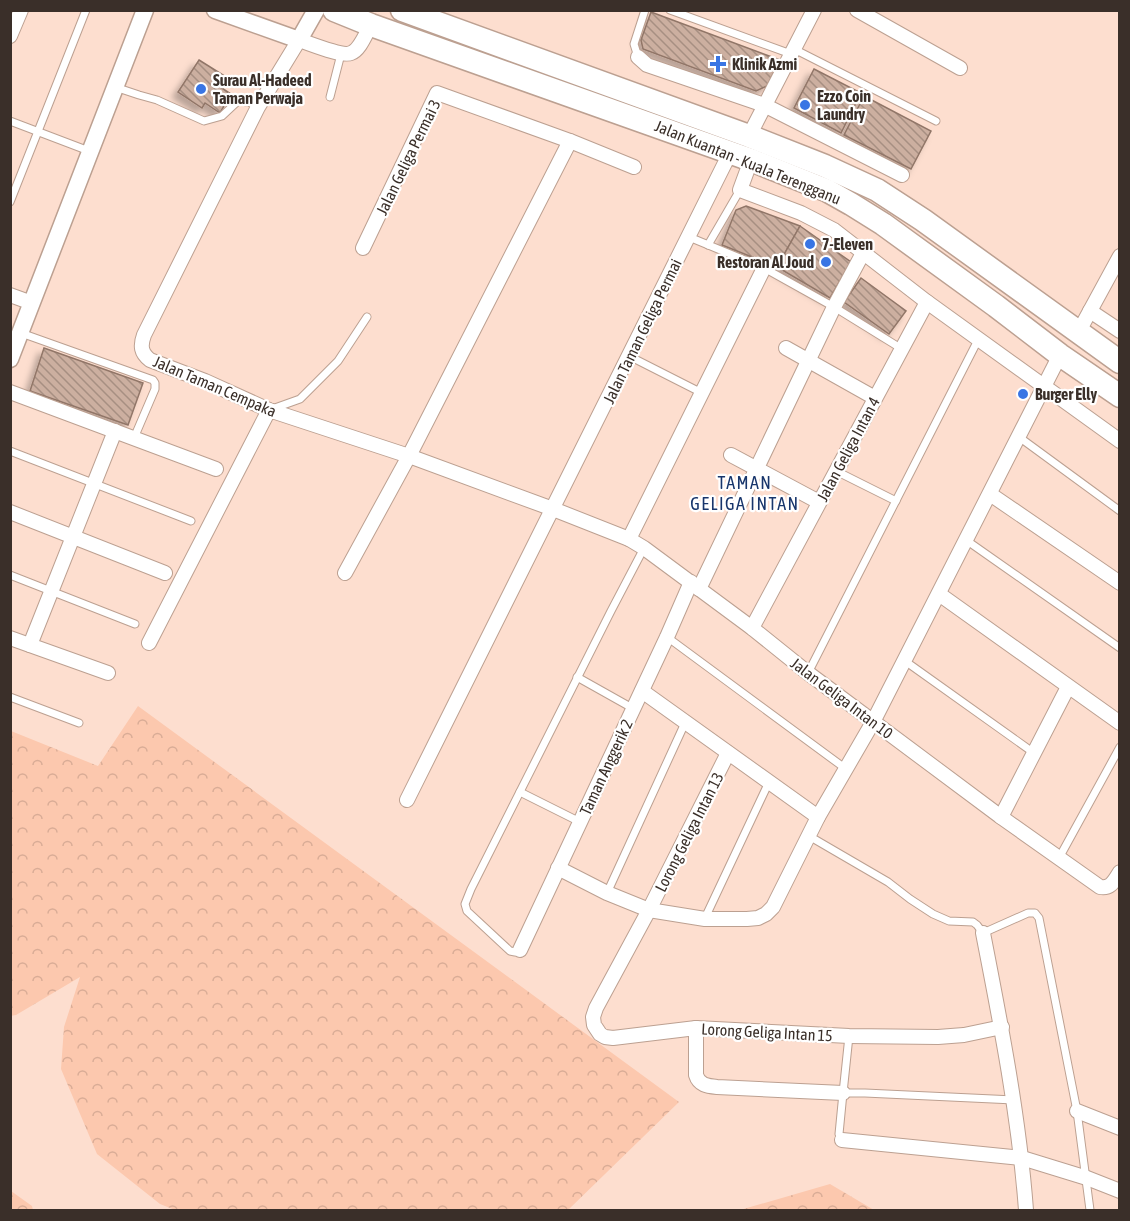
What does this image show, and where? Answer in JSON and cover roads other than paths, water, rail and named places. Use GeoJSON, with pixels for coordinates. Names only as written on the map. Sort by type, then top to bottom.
{"type":"FeatureCollection","features":[{"type":"Feature","properties":{"kind":"highway","name":"Jalan Kuantan - Kuala Terengganu"},"geometry":{"type":"LineString","coordinates":[[333,10],[632,117],[828,191],[892,231],[1119,396]]}},
{"type":"Feature","properties":{"kind":"highway","name":"Jalan Kuantan - Kuala Terengganu"},"geometry":{"type":"LineString","coordinates":[[402,10],[749,136],[825,166],[877,190],[923,220],[1119,362]]}},
{"type":"Feature","properties":{"kind":"street"},"geometry":{"type":"LineString","coordinates":[[10,36],[21,10]]}},
{"type":"Feature","properties":{"kind":"street"},"geometry":{"type":"LineString","coordinates":[[10,359],[145,10]]}},
{"type":"Feature","properties":{"kind":"street"},"geometry":{"type":"LineString","coordinates":[[215,10],[341,54],[351,54],[357,49],[371,25]]}},
{"type":"Feature","properties":{"kind":"street"},"geometry":{"type":"LineString","coordinates":[[298,40],[316,10]]}},
{"type":"Feature","properties":{"kind":"street"},"geometry":{"type":"LineString","coordinates":[[749,136],[813,10]]}},
{"type":"Feature","properties":{"kind":"street"},"geometry":{"type":"LineString","coordinates":[[857,10],[960,68]]}},
{"type":"Feature","properties":{"kind":"street","name":"Jalan Taman Cempaka"},"geometry":{"type":"LineString","coordinates":[[298,40],[258,107],[149,324],[141,344],[144,356],[269,410],[409,456],[553,509]]}},
{"type":"Feature","properties":{"kind":"street"},"geometry":{"type":"LineString","coordinates":[[638,57],[647,65],[764,105],[902,175]]}},
{"type":"Feature","properties":{"kind":"street","name":"Jalan Geliga Permai 3"},"geometry":{"type":"LineString","coordinates":[[363,248],[437,93],[570,141]]}},
{"type":"Feature","properties":{"kind":"street"},"geometry":{"type":"LineString","coordinates":[[345,573],[409,456],[570,141],[634,167]]}},
{"type":"Feature","properties":{"kind":"street"},"geometry":{"type":"LineString","coordinates":[[741,157],[740,190],[801,213],[834,230],[978,340],[1119,441]]}},
{"type":"Feature","properties":{"kind":"street","name":"Jalan Taman Geliga Permai"},"geometry":{"type":"LineString","coordinates":[[407,800],[688,237],[741,157]]}},
{"type":"Feature","properties":{"kind":"street","name":"Taman Anggerik 2"},"geometry":{"type":"LineString","coordinates":[[520,950],[667,638],[758,469],[834,308],[863,253]]}},
{"type":"Feature","properties":{"kind":"street"},"geometry":{"type":"LineString","coordinates":[[1078,333],[1119,256]]}},
{"type":"Feature","properties":{"kind":"street"},"geometry":{"type":"LineString","coordinates":[[630,539],[764,268]]}},
{"type":"Feature","properties":{"kind":"street"},"geometry":{"type":"LineString","coordinates":[[10,295],[32,303]]}},
{"type":"Feature","properties":{"kind":"street","name":"Jalan Geliga Intan 4"},"geometry":{"type":"LineString","coordinates":[[752,628],[927,302]]}},
{"type":"Feature","properties":{"kind":"street"},"geometry":{"type":"LineString","coordinates":[[1090,311],[1119,331]]}},
{"type":"Feature","properties":{"kind":"street"},"geometry":{"type":"LineString","coordinates":[[786,348],[875,398]]}},
{"type":"Feature","properties":{"kind":"street"},"geometry":{"type":"LineString","coordinates":[[558,868],[607,893],[649,910],[705,919],[747,920],[766,915],[773,907],[818,817],[873,722],[1060,355]]}},
{"type":"Feature","properties":{"kind":"street"},"geometry":{"type":"LineString","coordinates":[[10,392],[216,469]]}},
{"type":"Feature","properties":{"kind":"street"},"geometry":{"type":"LineString","coordinates":[[149,643],[269,410]]}},
{"type":"Feature","properties":{"kind":"street"},"geometry":{"type":"LineString","coordinates":[[30,645],[115,431]]}},
{"type":"Feature","properties":{"kind":"street"},"geometry":{"type":"LineString","coordinates":[[731,455],[819,502]]}},
{"type":"Feature","properties":{"kind":"street"},"geometry":{"type":"LineString","coordinates":[[990,494],[1119,583]]}},
{"type":"Feature","properties":{"kind":"street","name":"Jalan Geliga Intan 10"},"geometry":{"type":"LineString","coordinates":[[553,509],[630,539],[644,548],[1001,817],[1100,886],[1108,887],[1113,884],[1119,872]]}},
{"type":"Feature","properties":{"kind":"street"},"geometry":{"type":"LineString","coordinates":[[10,512],[165,573]]}},
{"type":"Feature","properties":{"kind":"street"},"geometry":{"type":"LineString","coordinates":[[939,594],[1119,723]]}},
{"type":"Feature","properties":{"kind":"street"},"geometry":{"type":"LineString","coordinates":[[10,638],[108,673]]}},
{"type":"Feature","properties":{"kind":"street"},"geometry":{"type":"LineString","coordinates":[[1001,817],[1068,687]]}},
{"type":"Feature","properties":{"kind":"street"},"geometry":{"type":"LineString","coordinates":[[642,692],[818,817]]}},
{"type":"Feature","properties":{"kind":"street","name":"Lorong Geliga Intan 13"},"geometry":{"type":"LineString","coordinates":[[649,910],[728,753]]}},
{"type":"Feature","properties":{"kind":"street","name":"Lorong Geliga Intan 15"},"geometry":{"type":"LineString","coordinates":[[649,910],[596,1008],[593,1017],[594,1025],[605,1037],[622,1038],[696,1028],[849,1036],[946,1036],[1002,1028]]}},
{"type":"Feature","properties":{"kind":"street"},"geometry":{"type":"LineString","coordinates":[[983,933],[1014,1100],[1026,1210]]}},
{"type":"Feature","properties":{"kind":"street"},"geometry":{"type":"LineString","coordinates":[[696,1028],[696,1075],[701,1084],[717,1087],[843,1093]]}},
{"type":"Feature","properties":{"kind":"street"},"geometry":{"type":"LineString","coordinates":[[1077,1111],[1119,1128]]}},
{"type":"Feature","properties":{"kind":"street"},"geometry":{"type":"LineString","coordinates":[[842,1140],[1022,1158],[1087,1178],[1119,1191]]}},
{"type":"Feature","properties":{"kind":"lane"},"geometry":{"type":"LineString","coordinates":[[10,202],[86,10]]}},
{"type":"Feature","properties":{"kind":"lane"},"geometry":{"type":"LineString","coordinates":[[638,57],[634,44],[645,10]]}},
{"type":"Feature","properties":{"kind":"lane"},"geometry":{"type":"LineString","coordinates":[[670,10],[792,51],[936,121]]}},
{"type":"Feature","properties":{"kind":"lane"},"geometry":{"type":"LineString","coordinates":[[330,97],[341,54]]}},
{"type":"Feature","properties":{"kind":"lane"},"geometry":{"type":"LineString","coordinates":[[116,87],[157,100],[204,121],[222,116],[238,101],[249,102],[258,107]]}},
{"type":"Feature","properties":{"kind":"lane"},"geometry":{"type":"LineString","coordinates":[[10,121],[90,152]]}},
{"type":"Feature","properties":{"kind":"lane"},"geometry":{"type":"LineString","coordinates":[[708,245],[740,190]]}},
{"type":"Feature","properties":{"kind":"lane"},"geometry":{"type":"LineString","coordinates":[[688,237],[764,268],[902,349]]}},
{"type":"Feature","properties":{"kind":"lane"},"geometry":{"type":"LineString","coordinates":[[269,410],[300,399],[338,361],[367,317]]}},
{"type":"Feature","properties":{"kind":"lane"},"geometry":{"type":"LineString","coordinates":[[21,333],[153,380],[156,383],[156,389],[134,438]]}},
{"type":"Feature","properties":{"kind":"lane"},"geometry":{"type":"LineString","coordinates":[[808,673],[978,340]]}},
{"type":"Feature","properties":{"kind":"lane"},"geometry":{"type":"LineString","coordinates":[[629,356],[702,393]]}},
{"type":"Feature","properties":{"kind":"lane"},"geometry":{"type":"LineString","coordinates":[[1019,437],[1119,511]]}},
{"type":"Feature","properties":{"kind":"lane"},"geometry":{"type":"LineString","coordinates":[[10,451],[191,521]]}},
{"type":"Feature","properties":{"kind":"lane"},"geometry":{"type":"LineString","coordinates":[[836,471],[896,501]]}},
{"type":"Feature","properties":{"kind":"lane"},"geometry":{"type":"LineString","coordinates":[[966,540],[1119,648]]}},
{"type":"Feature","properties":{"kind":"lane"},"geometry":{"type":"LineString","coordinates":[[520,950],[510,951],[467,911],[465,904],[577,677],[644,548]]}},
{"type":"Feature","properties":{"kind":"lane"},"geometry":{"type":"LineString","coordinates":[[10,575],[135,624]]}},
{"type":"Feature","properties":{"kind":"lane"},"geometry":{"type":"LineString","coordinates":[[667,638],[846,769]]}},
{"type":"Feature","properties":{"kind":"lane"},"geometry":{"type":"LineString","coordinates":[[905,661],[1034,753]]}},
{"type":"Feature","properties":{"kind":"lane"},"geometry":{"type":"LineString","coordinates":[[577,677],[634,709]]}},
{"type":"Feature","properties":{"kind":"lane"},"geometry":{"type":"LineString","coordinates":[[10,698],[79,723]]}},
{"type":"Feature","properties":{"kind":"lane"},"geometry":{"type":"LineString","coordinates":[[607,893],[686,723]]}},
{"type":"Feature","properties":{"kind":"lane"},"geometry":{"type":"LineString","coordinates":[[1059,858],[1119,747]]}},
{"type":"Feature","properties":{"kind":"lane"},"geometry":{"type":"LineString","coordinates":[[705,919],[769,782]]}},
{"type":"Feature","properties":{"kind":"lane"},"geometry":{"type":"LineString","coordinates":[[520,792],[580,822]]}},
{"type":"Feature","properties":{"kind":"lane"},"geometry":{"type":"LineString","coordinates":[[809,836],[888,882],[933,914],[949,921],[973,922],[983,933],[1028,913],[1035,913],[1039,918],[1077,1111],[1090,1210]]}},
{"type":"Feature","properties":{"kind":"lane"},"geometry":{"type":"LineString","coordinates":[[842,1140],[839,1134],[849,1036]]}},
{"type":"Feature","properties":{"kind":"lane"},"geometry":{"type":"LineString","coordinates":[[843,1093],[1014,1100]]}},
{"type":"Feature","properties":{"kind":"place","name":"Klinik Azmi"},"geometry":{"type":"Point","coordinates":[718,64]}},
{"type":"Feature","properties":{"kind":"place","name":"Surau Al-Hadeed Taman Perwaja"},"geometry":{"type":"Point","coordinates":[201,89]}},
{"type":"Feature","properties":{"kind":"place","name":"Ezzo Coin Laundry"},"geometry":{"type":"Point","coordinates":[805,105]}},
{"type":"Feature","properties":{"kind":"place","name":"7-Eleven"},"geometry":{"type":"Point","coordinates":[810,244]}},
{"type":"Feature","properties":{"kind":"place","name":"Restoran Al Joud"},"geometry":{"type":"Point","coordinates":[826,262]}},
{"type":"Feature","properties":{"kind":"place","name":"Burger Elly"},"geometry":{"type":"Point","coordinates":[1023,394]}},
{"type":"Feature","properties":{"kind":"district","name":"TAMAN GELIGA INTAN"},"geometry":{"type":"Point","coordinates":[745,492]}}]}
